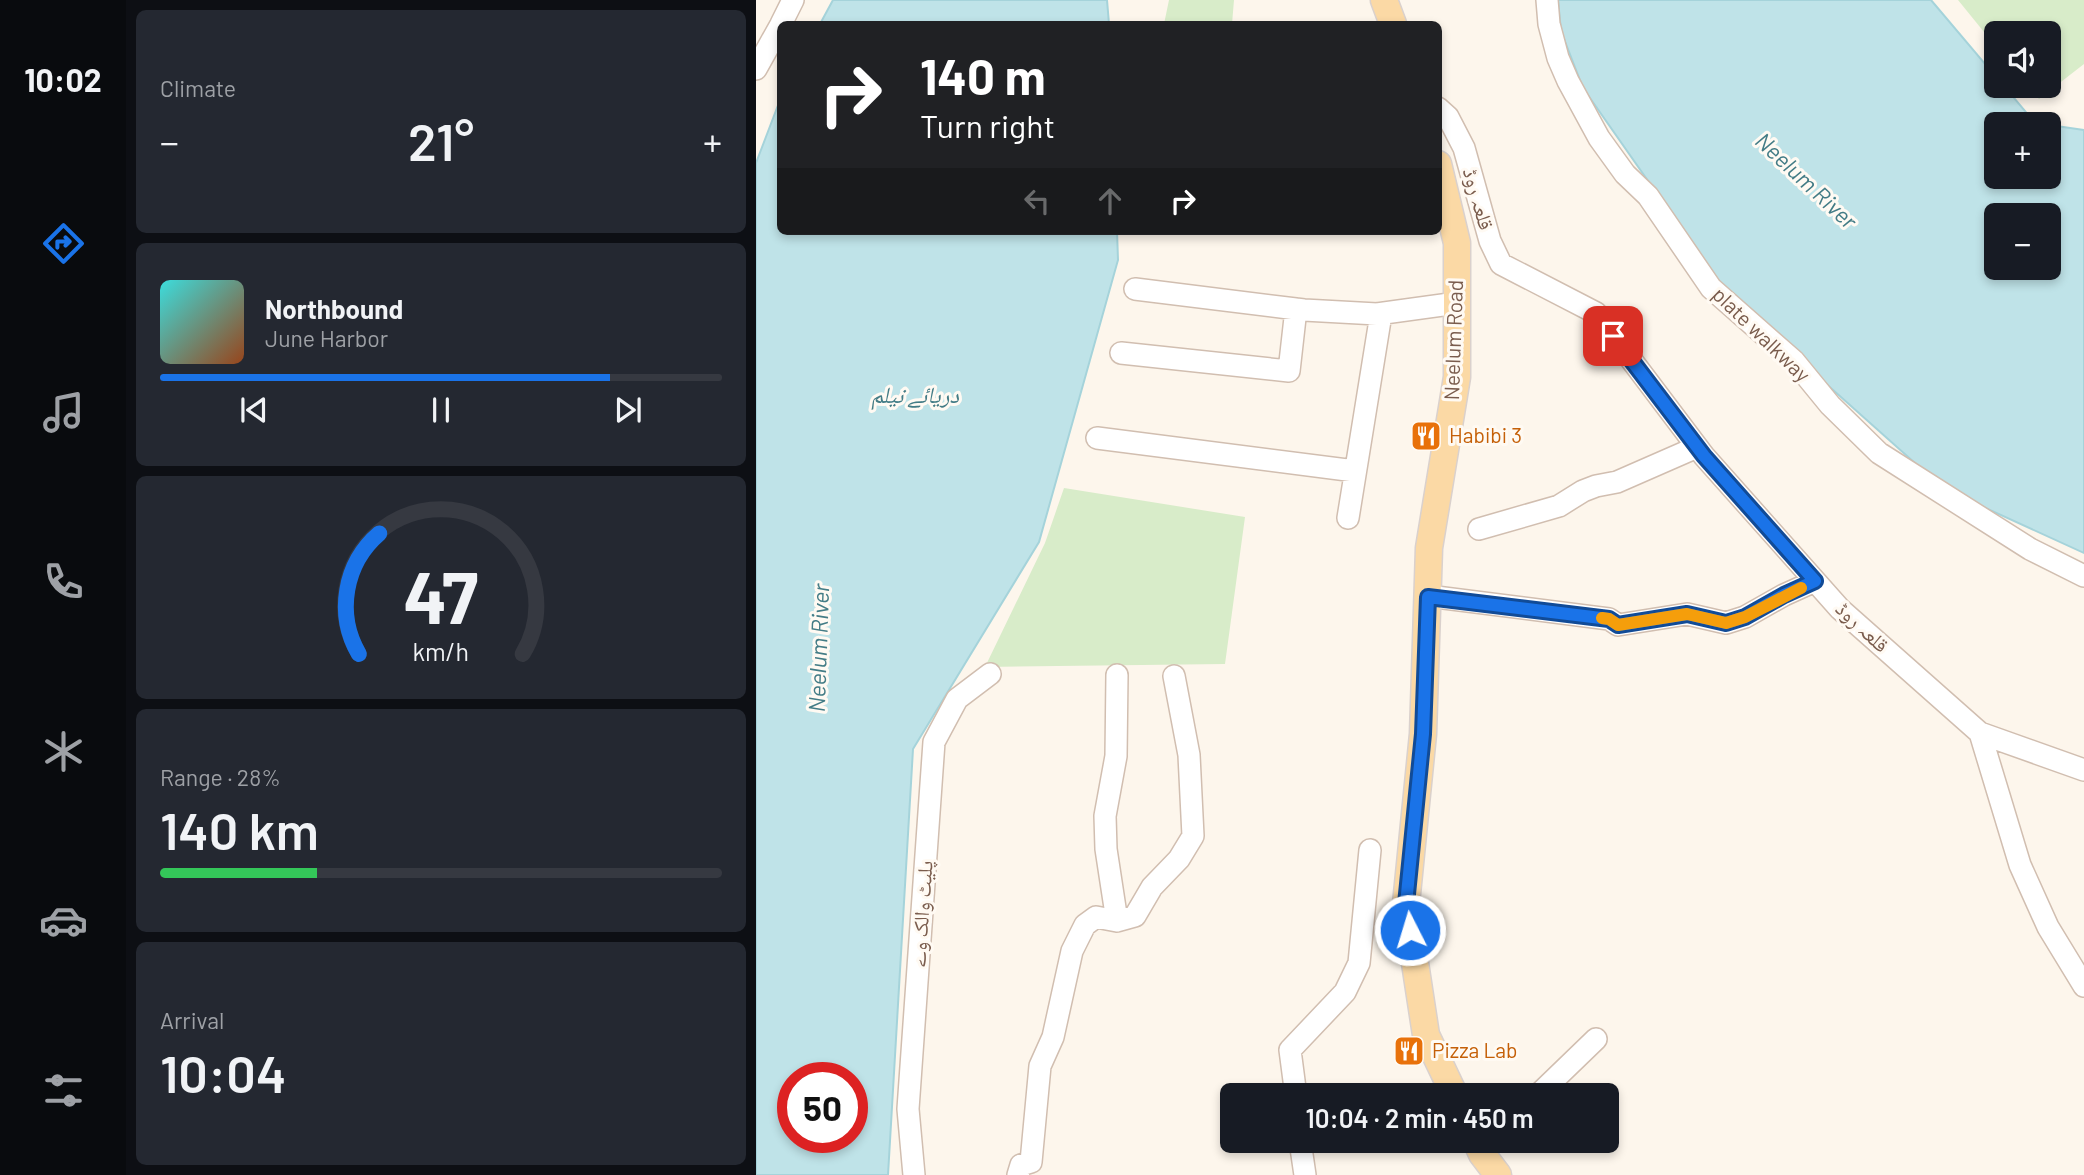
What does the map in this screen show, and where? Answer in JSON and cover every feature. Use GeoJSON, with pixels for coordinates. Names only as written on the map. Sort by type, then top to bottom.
{"type":"FeatureCollection","features":[{"type":"Feature","properties":{"kind":"main road"},"geometry":{"type":"LineString","coordinates":[[1384,0],[1392,21]]}},
{"type":"Feature","properties":{"kind":"main road","name":"Neelum Road"},"geometry":{"type":"LineString","coordinates":[[1442,181],[1457,243],[1457,377],[1429,548],[1423,734],[1406,904],[1426,1035],[1449,1083]]}},
{"type":"Feature","properties":{"kind":"main road"},"geometry":{"type":"LineString","coordinates":[[1482,1153],[1498,1175]]}},
{"type":"Feature","properties":{"kind":"street"},"geometry":{"type":"LineString","coordinates":[[783,21],[793,0]]}},
{"type":"Feature","properties":{"kind":"street","name":"plate walkway"},"geometry":{"type":"LineString","coordinates":[[1548,0],[1549,24],[1558,58],[1599,138],[1625,174],[1648,196],[1711,288],[1794,361],[1830,405],[1879,453],[2030,550],[2084,576]]}},
{"type":"Feature","properties":{"kind":"street"},"geometry":{"type":"LineString","coordinates":[[756,69],[777,32]]}},
{"type":"Feature","properties":{"kind":"street","name":"قلعہ روڈ"},"geometry":{"type":"LineString","coordinates":[[1442,112],[1448,117],[1464,148],[1490,241],[1500,264],[1596,313],[1697,447],[1840,609],[1980,733],[2084,770]]}},
{"type":"Feature","properties":{"kind":"street"},"geometry":{"type":"LineString","coordinates":[[1135,289],[1296,309],[1381,314],[1457,303]]}},
{"type":"Feature","properties":{"kind":"street"},"geometry":{"type":"LineString","coordinates":[[1121,353],[1289,371],[1296,309]]}},
{"type":"Feature","properties":{"kind":"street"},"geometry":{"type":"LineString","coordinates":[[1348,518],[1381,314]]}},
{"type":"Feature","properties":{"kind":"street"},"geometry":{"type":"LineString","coordinates":[[1097,438],[1356,471]]}},
{"type":"Feature","properties":{"kind":"street"},"geometry":{"type":"LineString","coordinates":[[1479,529],[1559,506],[1583,491],[1617,482],[1697,447]]}},
{"type":"Feature","properties":{"kind":"street"},"geometry":{"type":"LineString","coordinates":[[1428,597],[1609,619],[1618,625],[1687,614],[1726,623],[1745,617],[1815,581]]}},
{"type":"Feature","properties":{"kind":"street","name":"پلیٹ والک وے"},"geometry":{"type":"LineString","coordinates":[[914,1175],[908,1109],[934,742],[957,699],[990,674]]}},
{"type":"Feature","properties":{"kind":"street"},"geometry":{"type":"LineString","coordinates":[[1116,675],[1116,756],[1105,816],[1106,849],[1117,921]]}},
{"type":"Feature","properties":{"kind":"street"},"geometry":{"type":"LineString","coordinates":[[1017,1175],[1021,1165],[1031,1162],[1040,1066],[1053,1037],[1072,951],[1085,925],[1096,917],[1117,921],[1135,916],[1152,887],[1179,859],[1193,836],[1189,755],[1174,676]]}},
{"type":"Feature","properties":{"kind":"street"},"geometry":{"type":"LineString","coordinates":[[1980,733],[2020,865],[2048,927],[2084,986]]}},
{"type":"Feature","properties":{"kind":"street"},"geometry":{"type":"LineString","coordinates":[[1294,1083],[1290,1050],[1345,992],[1359,963],[1370,850]]}},
{"type":"Feature","properties":{"kind":"street"},"geometry":{"type":"LineString","coordinates":[[1550,1083],[1596,1039]]}},
{"type":"Feature","properties":{"kind":"street"},"geometry":{"type":"LineString","coordinates":[[1302,1153],[1305,1175]]}},
{"type":"Feature","properties":{"kind":"green space"},"geometry":{"type":"Polygon","coordinates":[[[1169,0],[1234,0],[1232,21],[1165,21],[1169,0]]]}},
{"type":"Feature","properties":{"kind":"green space"},"geometry":{"type":"Polygon","coordinates":[[[1958,0],[2084,0],[2084,64],[2061,82],[2061,21],[1984,21],[1984,32],[1958,0]]]}},
{"type":"Feature","properties":{"kind":"green space"},"geometry":{"type":"Polygon","coordinates":[[[1064,488],[1245,517],[1225,664],[985,667],[1045,543],[1064,488]]]}},
{"type":"Feature","properties":{"kind":"water"},"geometry":{"type":"Polygon","coordinates":[[[833,0],[1107,0],[1109,21],[822,21],[833,0]]]}},
{"type":"Feature","properties":{"kind":"water","name":"Neelum River"},"geometry":{"type":"Polygon","coordinates":[[[1558,0],[1931,0],[1984,63],[1984,98],[2014,98],[2026,112],[1984,112],[1984,189],[2061,189],[2061,127],[2084,130],[2084,553],[1944,489],[1730,298],[1583,88],[1561,31],[1558,0]]]}},
{"type":"Feature","properties":{"kind":"water","name":"دریائے نیلم"},"geometry":{"type":"Polygon","coordinates":[[[777,108],[777,235],[1117,235],[1118,260],[1039,542],[913,749],[888,1175],[756,1175],[756,163],[777,108]]]}},
{"type":"Feature","properties":{"kind":"slow traffic"},"geometry":{"type":"LineString","coordinates":[[1602,618],[1618,625],[1687,614],[1726,623],[1745,617],[1801,588]]}},
{"type":"Feature","properties":{"kind":"place","name":"Habibi 3"},"geometry":{"type":"Point","coordinates":[1426,436]}},
{"type":"Feature","properties":{"kind":"place","name":"Pizza Lab"},"geometry":{"type":"Point","coordinates":[1409,1051]}},
{"type":"Feature","properties":{"kind":"route"},"geometry":{"type":"LineString","coordinates":[[1410,930],[1406,904],[1423,734],[1428,597],[1609,619],[1618,625],[1687,614],[1726,623],[1745,617],[1815,581],[1704,456],[1613,336]]}}]}
